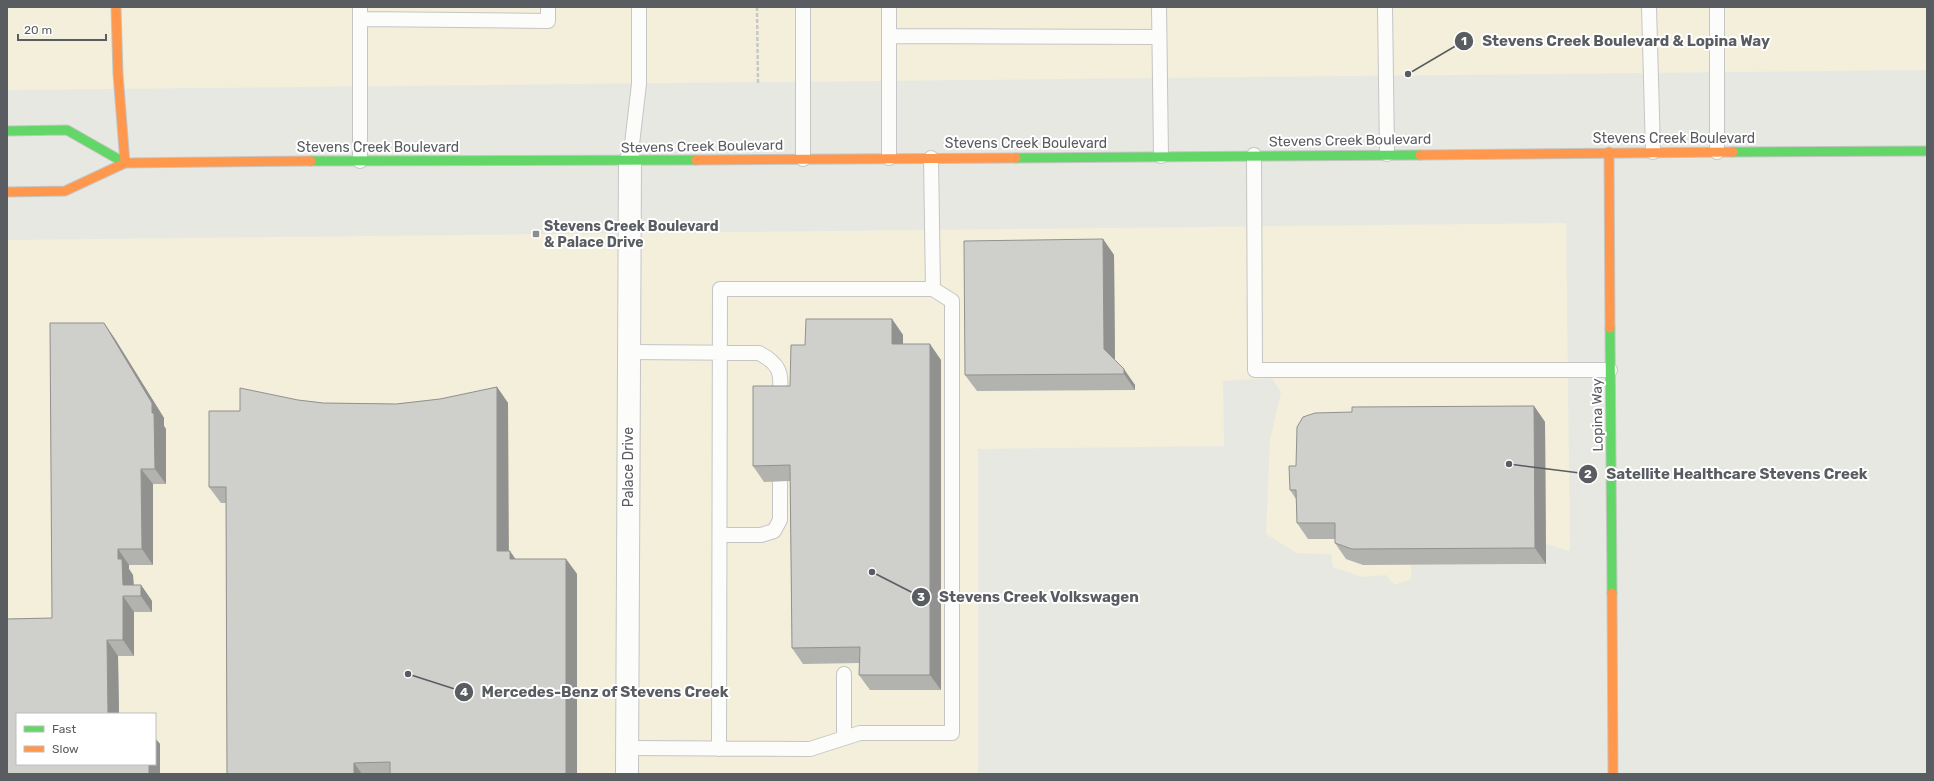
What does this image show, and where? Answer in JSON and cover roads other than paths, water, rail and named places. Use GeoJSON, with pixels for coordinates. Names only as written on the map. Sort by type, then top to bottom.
{"type":"FeatureCollection","features":[{"type":"Feature","properties":{"kind":"main road"},"geometry":{"type":"LineString","coordinates":[[116,7],[118,74],[125,163]]}},
{"type":"Feature","properties":{"kind":"main road"},"geometry":{"type":"LineString","coordinates":[[7,131],[67,130],[125,163]]}},
{"type":"Feature","properties":{"kind":"main road","name":"Stevens Creek Boulevard"},"geometry":{"type":"LineString","coordinates":[[7,192],[66,191],[125,163],[630,161],[1609,152],[1927,151]]}},
{"type":"Feature","properties":{"kind":"main road","name":"Lopina Way"},"geometry":{"type":"LineString","coordinates":[[1609,152],[1612,234],[1610,370],[1613,774]]}},
{"type":"Feature","properties":{"kind":"street","name":"Palace Drive"},"geometry":{"type":"LineString","coordinates":[[627,774],[630,161]]}},
{"type":"Feature","properties":{"kind":"lane"},"geometry":{"type":"LineString","coordinates":[[360,161],[360,13],[548,21],[548,7]]}},
{"type":"Feature","properties":{"kind":"lane"},"geometry":{"type":"LineString","coordinates":[[630,161],[639,84],[639,7]]}},
{"type":"Feature","properties":{"kind":"lane"},"geometry":{"type":"LineString","coordinates":[[803,7],[803,159]]}},
{"type":"Feature","properties":{"kind":"lane"},"geometry":{"type":"LineString","coordinates":[[889,7],[889,158]]}},
{"type":"Feature","properties":{"kind":"lane"},"geometry":{"type":"LineString","coordinates":[[1159,7],[1161,156]]}},
{"type":"Feature","properties":{"kind":"lane"},"geometry":{"type":"LineString","coordinates":[[1385,7],[1387,154]]}},
{"type":"Feature","properties":{"kind":"lane"},"geometry":{"type":"LineString","coordinates":[[1649,7],[1653,152]]}},
{"type":"Feature","properties":{"kind":"lane"},"geometry":{"type":"LineString","coordinates":[[1717,7],[1717,152]]}},
{"type":"Feature","properties":{"kind":"lane"},"geometry":{"type":"LineString","coordinates":[[890,36],[1159,37]]}},
{"type":"Feature","properties":{"kind":"lane"},"geometry":{"type":"LineString","coordinates":[[1254,155],[1255,370],[1610,370]]}},
{"type":"Feature","properties":{"kind":"lane"},"geometry":{"type":"LineString","coordinates":[[931,158],[933,289]]}},
{"type":"Feature","properties":{"kind":"lane"},"geometry":{"type":"LineString","coordinates":[[626,748],[719,749],[810,749],[860,733],[952,733],[952,300],[933,289],[720,289],[719,749]]}},
{"type":"Feature","properties":{"kind":"lane"},"geometry":{"type":"LineString","coordinates":[[629,352],[759,353],[773,360],[780,372],[780,402]]}},
{"type":"Feature","properties":{"kind":"lane"},"geometry":{"type":"LineString","coordinates":[[720,535],[761,535],[774,531],[780,520],[780,482]]}},
{"type":"Feature","properties":{"kind":"lane"},"geometry":{"type":"LineString","coordinates":[[844,674],[844,738]]}},
{"type":"Feature","properties":{"kind":"place","name":"Stevens Creek Boulevard & Lopina Way"},"geometry":{"type":"Point","coordinates":[1408,74]}},
{"type":"Feature","properties":{"kind":"place","name":"Stevens Creek Boulevard & Palace Drive"},"geometry":{"type":"Point","coordinates":[536,234]}},
{"type":"Feature","properties":{"kind":"place","name":"Satellite Healthcare Stevens Creek"},"geometry":{"type":"Point","coordinates":[1509,464]}},
{"type":"Feature","properties":{"kind":"place","name":"Stevens Creek Volkswagen"},"geometry":{"type":"Point","coordinates":[872,572]}},
{"type":"Feature","properties":{"kind":"place","name":"Mercedes-Benz of Stevens Creek"},"geometry":{"type":"Point","coordinates":[408,674]}}]}
